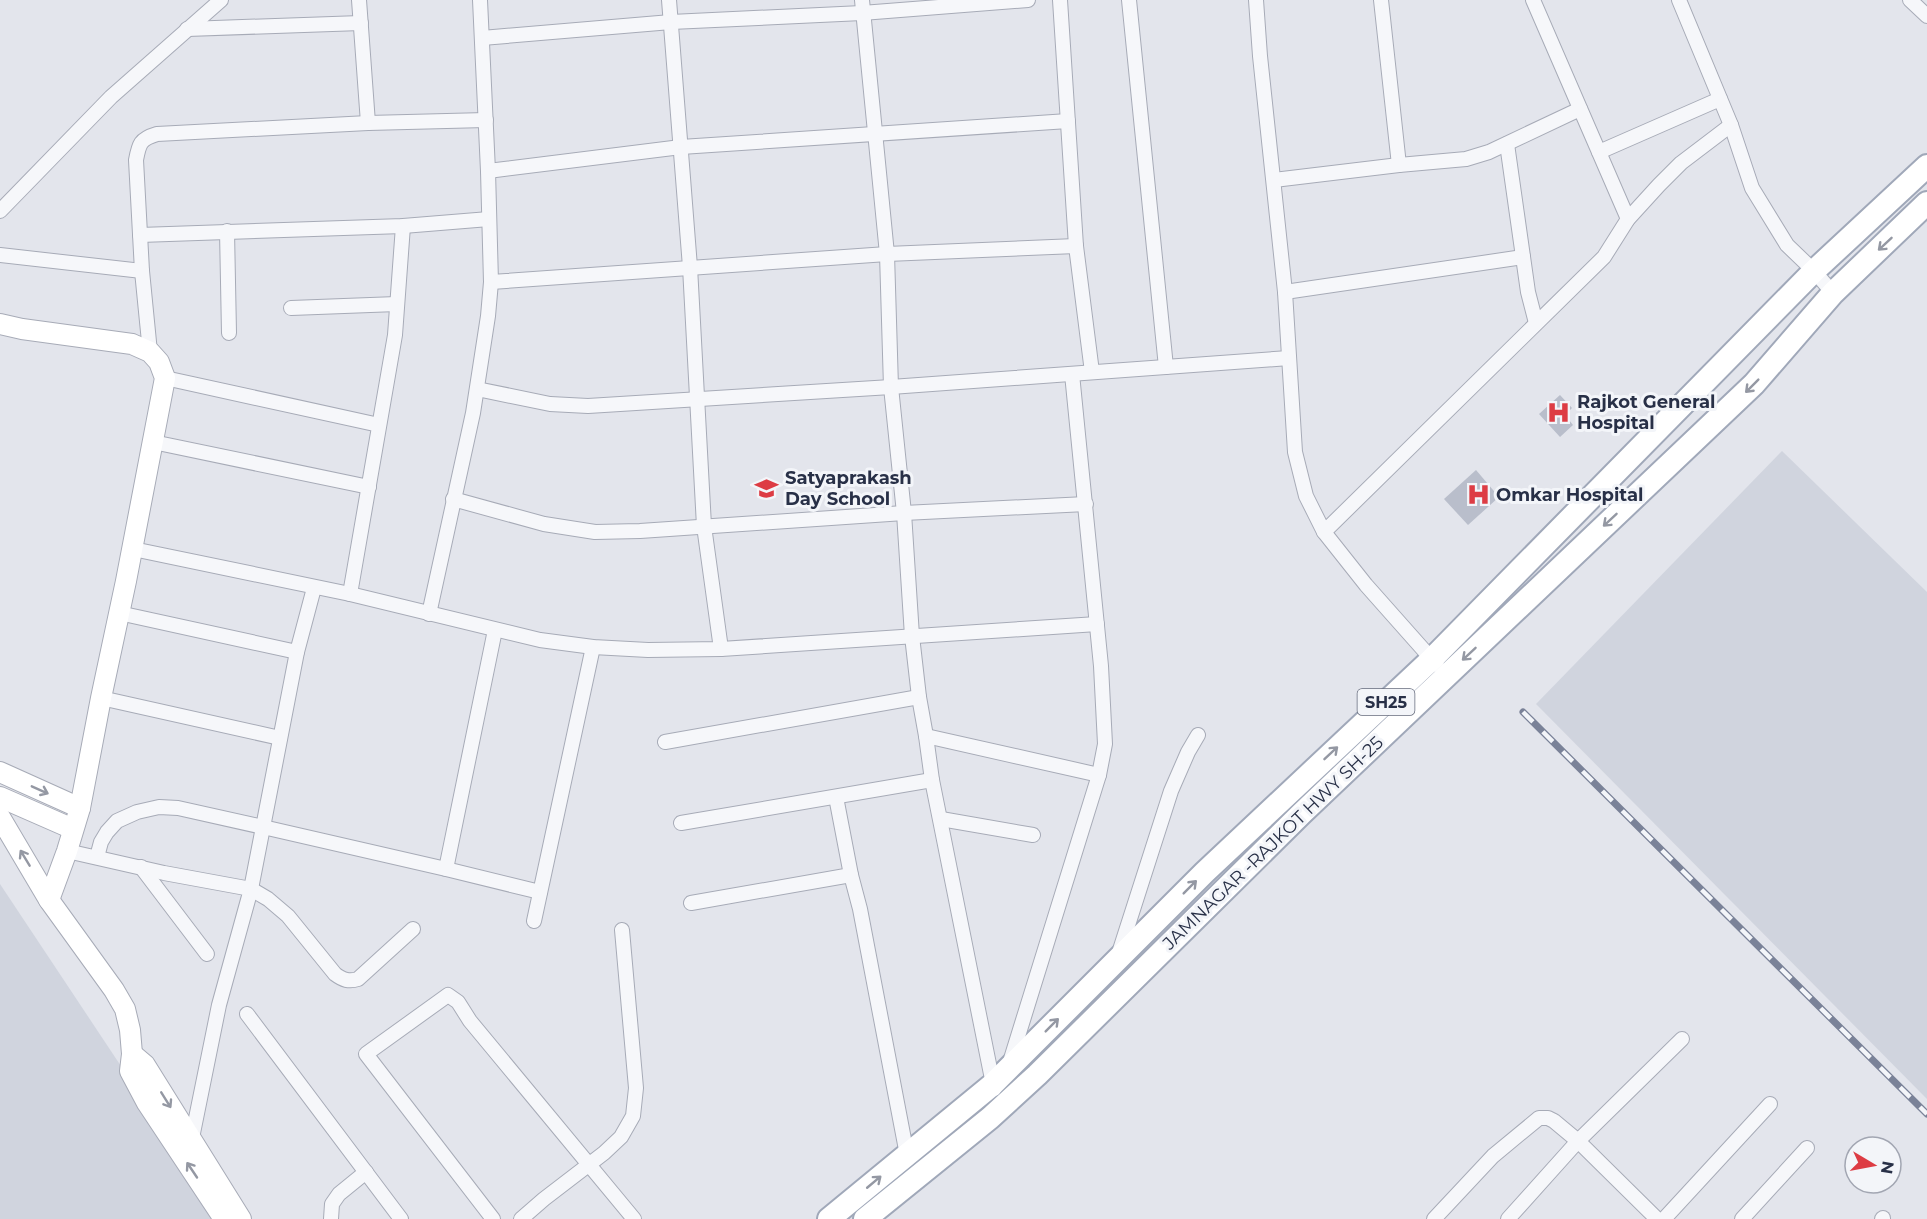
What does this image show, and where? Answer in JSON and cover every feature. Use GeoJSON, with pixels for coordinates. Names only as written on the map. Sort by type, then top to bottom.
{"type":"FeatureCollection","features":[{"type":"Feature","properties":{"kind":"main road","name":"SH25"},"geometry":{"type":"LineString","coordinates":[[829,1219],[992,1085],[1205,872],[1439,667],[1814,271],[1927,166]]}},
{"type":"Feature","properties":{"kind":"main road","name":"JAMNAGAR -RAJKOT HWY SH-25"},"geometry":{"type":"LineString","coordinates":[[865,1219],[1037,1075],[1301,814],[1439,667],[1754,384],[1833,293],[1927,203]]}},
{"type":"Feature","properties":{"kind":"main road"},"geometry":{"type":"LineString","coordinates":[[0,324],[132,344],[150,352],[159,362],[165,378],[80,808],[50,900]]}},
{"type":"Feature","properties":{"kind":"main road"},"geometry":{"type":"LineString","coordinates":[[0,772],[80,808]]}},
{"type":"Feature","properties":{"kind":"main road"},"geometry":{"type":"LineString","coordinates":[[0,797],[73,829]]}},
{"type":"Feature","properties":{"kind":"main road"},"geometry":{"type":"LineString","coordinates":[[0,817],[50,900],[125,1009],[132,1054],[130,1071],[147,1103],[224,1219]]}},
{"type":"Feature","properties":{"kind":"main road"},"geometry":{"type":"LineString","coordinates":[[132,1054],[145,1065],[241,1219]]}},
{"type":"Feature","properties":{"kind":"street"},"geometry":{"type":"LineString","coordinates":[[0,211],[111,98],[221,0]]}},
{"type":"Feature","properties":{"kind":"street"},"geometry":{"type":"LineString","coordinates":[[359,0],[368,123]]}},
{"type":"Feature","properties":{"kind":"street"},"geometry":{"type":"LineString","coordinates":[[429,614],[473,413],[491,282],[480,0]]}},
{"type":"Feature","properties":{"kind":"street"},"geometry":{"type":"LineString","coordinates":[[669,0],[690,267],[704,526],[721,648]]}},
{"type":"Feature","properties":{"kind":"street"},"geometry":{"type":"LineString","coordinates":[[482,38],[862,6],[1028,0]]}},
{"type":"Feature","properties":{"kind":"street"},"geometry":{"type":"LineString","coordinates":[[1060,0],[1076,246],[1092,372]]}},
{"type":"Feature","properties":{"kind":"street"},"geometry":{"type":"LineString","coordinates":[[1129,0],[1166,367]]}},
{"type":"Feature","properties":{"kind":"street"},"geometry":{"type":"LineString","coordinates":[[1256,0],[1285,292],[1295,452],[1306,496],[1324,532],[1366,585],[1439,667]]}},
{"type":"Feature","properties":{"kind":"street"},"geometry":{"type":"LineString","coordinates":[[1381,0],[1400,165]]}},
{"type":"Feature","properties":{"kind":"street"},"geometry":{"type":"LineString","coordinates":[[1533,0],[1628,219]]}},
{"type":"Feature","properties":{"kind":"street"},"geometry":{"type":"LineString","coordinates":[[1678,0],[1731,125],[1752,188],[1786,245],[1814,271],[1833,293]]}},
{"type":"Feature","properties":{"kind":"street"},"geometry":{"type":"LineString","coordinates":[[1910,0],[1927,16]]}},
{"type":"Feature","properties":{"kind":"street"},"geometry":{"type":"LineString","coordinates":[[862,6],[887,254],[891,387],[919,697],[932,780],[992,1085],[1002,1106]]}},
{"type":"Feature","properties":{"kind":"street"},"geometry":{"type":"LineString","coordinates":[[187,29],[361,23]]}},
{"type":"Feature","properties":{"kind":"street"},"geometry":{"type":"LineString","coordinates":[[1599,152],[1720,99]]}},
{"type":"Feature","properties":{"kind":"street"},"geometry":{"type":"LineString","coordinates":[[1274,180],[1466,159],[1489,152],[1580,109]]}},
{"type":"Feature","properties":{"kind":"street"},"geometry":{"type":"LineString","coordinates":[[150,352],[142,271],[136,160],[139,145],[146,138],[157,134],[368,123],[486,120]]}},
{"type":"Feature","properties":{"kind":"street"},"geometry":{"type":"LineString","coordinates":[[488,171],[681,147],[1068,121]]}},
{"type":"Feature","properties":{"kind":"street"},"geometry":{"type":"LineString","coordinates":[[1324,532],[1604,256],[1628,219],[1681,163],[1731,125]]}},
{"type":"Feature","properties":{"kind":"street"},"geometry":{"type":"LineString","coordinates":[[1507,144],[1528,292],[1536,323]]}},
{"type":"Feature","properties":{"kind":"street"},"geometry":{"type":"LineString","coordinates":[[140,235],[403,226],[489,219]]}},
{"type":"Feature","properties":{"kind":"street"},"geometry":{"type":"LineString","coordinates":[[350,594],[395,335],[403,226]]}},
{"type":"Feature","properties":{"kind":"street"},"geometry":{"type":"LineString","coordinates":[[227,231],[229,333]]}},
{"type":"Feature","properties":{"kind":"street"},"geometry":{"type":"LineString","coordinates":[[491,282],[887,254],[1076,246]]}},
{"type":"Feature","properties":{"kind":"street"},"geometry":{"type":"LineString","coordinates":[[0,255],[142,271]]}},
{"type":"Feature","properties":{"kind":"street"},"geometry":{"type":"LineString","coordinates":[[1285,292],[1523,257]]}},
{"type":"Feature","properties":{"kind":"street"},"geometry":{"type":"LineString","coordinates":[[291,308],[397,304]]}},
{"type":"Feature","properties":{"kind":"street"},"geometry":{"type":"LineString","coordinates":[[477,388],[550,404],[588,406],[1289,358]]}},
{"type":"Feature","properties":{"kind":"street"},"geometry":{"type":"LineString","coordinates":[[1008,1069],[1099,775],[1105,744],[1097,624],[1072,374]]}},
{"type":"Feature","properties":{"kind":"street"},"geometry":{"type":"LineString","coordinates":[[165,378],[380,425]]}},
{"type":"Feature","properties":{"kind":"street"},"geometry":{"type":"LineString","coordinates":[[153,442],[369,487]]}},
{"type":"Feature","properties":{"kind":"street"},"geometry":{"type":"LineString","coordinates":[[453,499],[544,524],[595,532],[1086,504]]}},
{"type":"Feature","properties":{"kind":"street"},"geometry":{"type":"LineString","coordinates":[[133,549],[350,594],[540,640],[593,647],[648,650],[721,648],[1097,624]]}},
{"type":"Feature","properties":{"kind":"street"},"geometry":{"type":"LineString","coordinates":[[192,1138],[219,1005],[251,889],[297,652],[314,588]]}},
{"type":"Feature","properties":{"kind":"street"},"geometry":{"type":"LineString","coordinates":[[119,613],[297,652]]}},
{"type":"Feature","properties":{"kind":"street"},"geometry":{"type":"LineString","coordinates":[[446,869],[495,630]]}},
{"type":"Feature","properties":{"kind":"street"},"geometry":{"type":"LineString","coordinates":[[534,921],[593,647]]}},
{"type":"Feature","properties":{"kind":"street"},"geometry":{"type":"LineString","coordinates":[[665,742],[919,697]]}},
{"type":"Feature","properties":{"kind":"street"},"geometry":{"type":"LineString","coordinates":[[100,698],[280,738]]}},
{"type":"Feature","properties":{"kind":"street"},"geometry":{"type":"LineString","coordinates":[[926,735],[1099,775]]}},
{"type":"Feature","properties":{"kind":"street"},"geometry":{"type":"LineString","coordinates":[[1116,961],[1172,791],[1188,752],[1198,735]]}},
{"type":"Feature","properties":{"kind":"street"},"geometry":{"type":"LineString","coordinates":[[681,823],[932,780]]}},
{"type":"Feature","properties":{"kind":"street"},"geometry":{"type":"LineString","coordinates":[[836,797],[907,1155]]}},
{"type":"Feature","properties":{"kind":"street"},"geometry":{"type":"LineString","coordinates":[[97,857],[101,842],[117,822],[137,812],[159,807],[178,808],[540,892]]}},
{"type":"Feature","properties":{"kind":"street"},"geometry":{"type":"LineString","coordinates":[[941,819],[1033,835]]}},
{"type":"Feature","properties":{"kind":"street"},"geometry":{"type":"LineString","coordinates":[[67,851],[251,889],[268,899],[288,916],[335,974],[342,979],[351,981],[358,979],[413,929]]}},
{"type":"Feature","properties":{"kind":"street"},"geometry":{"type":"LineString","coordinates":[[141,867],[207,954]]}},
{"type":"Feature","properties":{"kind":"street"},"geometry":{"type":"LineString","coordinates":[[691,903],[851,875]]}},
{"type":"Feature","properties":{"kind":"street"},"geometry":{"type":"LineString","coordinates":[[521,1219],[621,1137],[633,1116],[636,1088],[622,930]]}},
{"type":"Feature","properties":{"kind":"street"},"geometry":{"type":"LineString","coordinates":[[493,1219],[366,1054],[447,995],[458,1002],[470,1021],[634,1219]]}},
{"type":"Feature","properties":{"kind":"street"},"geometry":{"type":"LineString","coordinates":[[247,1014],[401,1219]]}},
{"type":"Feature","properties":{"kind":"street"},"geometry":{"type":"LineString","coordinates":[[1508,1219],[1578,1142],[1682,1039]]}},
{"type":"Feature","properties":{"kind":"street"},"geometry":{"type":"LineString","coordinates":[[1664,1219],[1770,1104]]}},
{"type":"Feature","properties":{"kind":"street"},"geometry":{"type":"LineString","coordinates":[[1434,1219],[1493,1156],[1539,1118],[1554,1121],[1657,1219]]}},
{"type":"Feature","properties":{"kind":"street"},"geometry":{"type":"LineString","coordinates":[[1742,1219],[1807,1148]]}},
{"type":"Feature","properties":{"kind":"street"},"geometry":{"type":"LineString","coordinates":[[331,1219],[332,1204],[339,1194],[366,1172]]}},
{"type":"Feature","properties":{"kind":"shaded area"},"geometry":{"type":"Polygon","coordinates":[[[1782,451],[1927,592],[1927,1099],[1536,704],[1782,451]]]}},
{"type":"Feature","properties":{"kind":"shaded area"},"geometry":{"type":"Polygon","coordinates":[[[0,884],[190,1170],[221,1219],[0,1219],[0,884]]]}},
{"type":"Feature","properties":{"kind":"building"},"geometry":{"type":"Polygon","coordinates":[[[1560,395],[1572,408],[1565,415],[1573,425],[1560,437],[1539,414],[1560,395]]]}},
{"type":"Feature","properties":{"kind":"building"},"geometry":{"type":"Polygon","coordinates":[[[1476,470],[1499,497],[1468,525],[1444,499],[1476,470]]]}},
{"type":"Feature","properties":{"kind":"railway"},"geometry":{"type":"LineString","coordinates":[[1523,712],[1927,1114]]}},
{"type":"Feature","properties":{"kind":"place","name":"Rajkot General Hospital"},"geometry":{"type":"Point","coordinates":[1559,412]}},
{"type":"Feature","properties":{"kind":"place","name":"Satyaprakash Day School"},"geometry":{"type":"Point","coordinates":[767,488]}},
{"type":"Feature","properties":{"kind":"place","name":"Omkar Hospital"},"geometry":{"type":"Point","coordinates":[1478,495]}}]}
